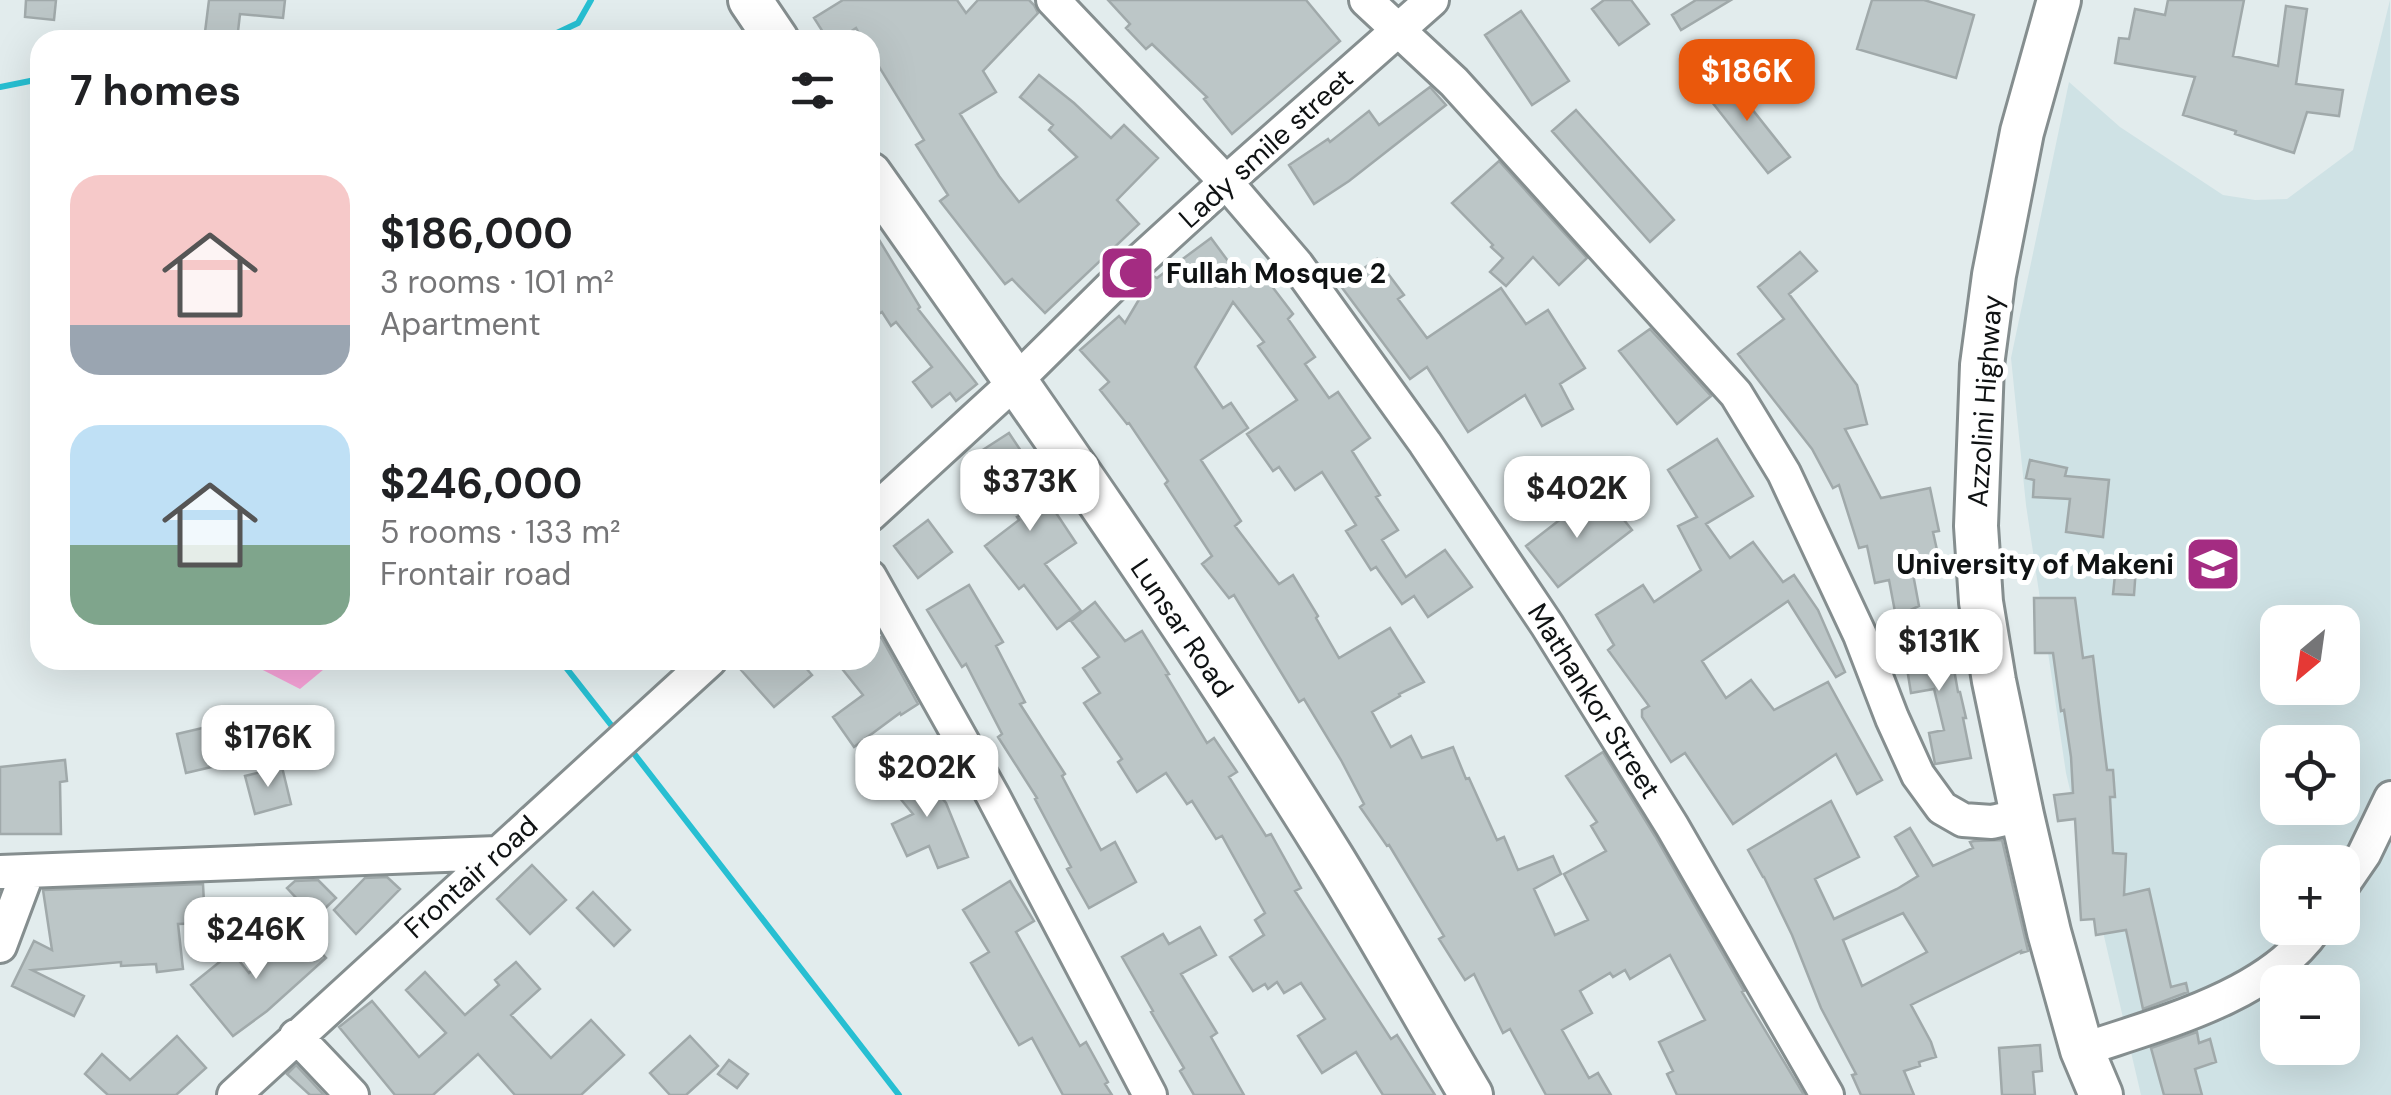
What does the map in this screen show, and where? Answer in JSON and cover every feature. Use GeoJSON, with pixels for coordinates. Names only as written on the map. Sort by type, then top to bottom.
{"type":"FeatureCollection","features":[{"type":"Feature","properties":{"kind":"main road"},"geometry":{"type":"LineString","coordinates":[[750,0],[770,30]]}},
{"type":"Feature","properties":{"kind":"main road","name":"Azzolini Highway"},"geometry":{"type":"LineString","coordinates":[[2059,0],[2022,132],[1994,274],[1982,365],[1976,526],[1981,602],[2022,816],[2082,1050],[2101,1095]]}},
{"type":"Feature","properties":{"kind":"main road","name":"Lunsar Road"},"geometry":{"type":"LineString","coordinates":[[880,188],[1016,381],[1235,706],[1324,846],[1471,1095]]}},
{"type":"Feature","properties":{"kind":"street"},"geometry":{"type":"LineString","coordinates":[[1053,0],[1226,182]]}},
{"type":"Feature","properties":{"kind":"street"},"geometry":{"type":"LineString","coordinates":[[1366,0],[1454,82],[1736,394],[1784,473],[1860,634],[1918,775],[1942,808],[1964,820],[1992,822],[2022,816]]}},
{"type":"Feature","properties":{"kind":"street","name":"Lady smile street"},"geometry":{"type":"LineString","coordinates":[[1016,381],[1110,288],[1432,0]]}},
{"type":"Feature","properties":{"kind":"street","name":"Mathankor Street"},"geometry":{"type":"LineString","coordinates":[[1226,182],[1297,264],[1426,443],[1536,608],[1672,826],[1827,1095]]}},
{"type":"Feature","properties":{"kind":"street"},"geometry":{"type":"LineString","coordinates":[[880,505],[1016,381]]}},
{"type":"Feature","properties":{"kind":"street"},"geometry":{"type":"LineString","coordinates":[[880,595],[993,796],[1150,1095]]}},
{"type":"Feature","properties":{"kind":"street","name":"Frontair road"},"geometry":{"type":"LineString","coordinates":[[234,1095],[699,670]]}},
{"type":"Feature","properties":{"kind":"street"},"geometry":{"type":"LineString","coordinates":[[2360,860],[2391,798]]}},
{"type":"Feature","properties":{"kind":"street"},"geometry":{"type":"LineString","coordinates":[[0,946],[14,872],[496,853]]}},
{"type":"Feature","properties":{"kind":"street"},"geometry":{"type":"LineString","coordinates":[[2082,1050],[2203,1009],[2254,984],[2301,945]]}},
{"type":"Feature","properties":{"kind":"street"},"geometry":{"type":"LineString","coordinates":[[296,1036],[352,1095]]}},
{"type":"Feature","properties":{"kind":"shaded area","name":"University of Makeni"},"geometry":{"type":"Polygon","coordinates":[[[2390,0],[2391,1095],[2141,1095],[2066,773],[2026,505],[2011,358],[2069,82],[2120,127],[2223,195],[2287,199],[2353,150],[2390,0]]]}},
{"type":"Feature","properties":{"kind":"shaded area"},"geometry":{"type":"Polygon","coordinates":[[[263,670],[323,670],[300,689],[263,670]]]}},
{"type":"Feature","properties":{"kind":"building"},"geometry":{"type":"Polygon","coordinates":[[[26,0],[56,0],[54,20],[25,17],[26,0]]]}},
{"type":"Feature","properties":{"kind":"building"},"geometry":{"type":"Polygon","coordinates":[[[209,0],[285,0],[283,18],[240,14],[238,30],[205,30],[209,0]]]}},
{"type":"Feature","properties":{"kind":"building"},"geometry":{"type":"Polygon","coordinates":[[[843,0],[957,0],[966,13],[978,0],[1029,0],[1038,13],[983,71],[996,92],[960,114],[1019,202],[1077,157],[1049,130],[1053,125],[1020,97],[1039,75],[1111,138],[1124,125],[1158,158],[1117,200],[1139,224],[1045,313],[1012,279],[1005,284],[940,201],[948,195],[916,145],[924,140],[880,68],[880,30],[822,30],[814,18],[843,0]]]}},
{"type":"Feature","properties":{"kind":"building"},"geometry":{"type":"Polygon","coordinates":[[[1108,0],[1306,0],[1340,41],[1232,134],[1204,99],[1207,97],[1152,44],[1146,49],[1108,0]]]}},
{"type":"Feature","properties":{"kind":"building"},"geometry":{"type":"Polygon","coordinates":[[[1604,0],[1631,0],[1649,24],[1619,45],[1592,9],[1604,0]]]}},
{"type":"Feature","properties":{"kind":"building"},"geometry":{"type":"Polygon","coordinates":[[[1696,0],[1731,0],[1681,30],[1672,15],[1696,0]]]}},
{"type":"Feature","properties":{"kind":"building"},"geometry":{"type":"Polygon","coordinates":[[[1872,0],[1924,0],[1974,15],[1956,78],[1857,49],[1872,0]]]}},
{"type":"Feature","properties":{"kind":"building"},"geometry":{"type":"Polygon","coordinates":[[[2168,0],[2244,0],[2233,56],[2278,66],[2286,6],[2307,9],[2296,84],[2343,90],[2339,116],[2307,112],[2294,153],[2183,115],[2195,77],[2115,63],[2119,38],[2129,39],[2135,9],[2165,15],[2168,0]]]}},
{"type":"Feature","properties":{"kind":"building"},"geometry":{"type":"Polygon","coordinates":[[[1521,11],[1569,81],[1532,105],[1485,35],[1521,11]]]}},
{"type":"Feature","properties":{"kind":"building"},"geometry":{"type":"Polygon","coordinates":[[[1725,75],[1790,157],[1768,173],[1704,92],[1725,75]]]}},
{"type":"Feature","properties":{"kind":"building"},"geometry":{"type":"Polygon","coordinates":[[[1430,87],[1446,105],[1314,204],[1289,165],[1328,139],[1330,142],[1369,111],[1379,125],[1430,87]]]}},
{"type":"Feature","properties":{"kind":"building"},"geometry":{"type":"Polygon","coordinates":[[[1576,110],[1674,220],[1650,242],[1552,131],[1576,110]]]}},
{"type":"Feature","properties":{"kind":"building"},"geometry":{"type":"Polygon","coordinates":[[[1499,161],[1587,258],[1559,285],[1533,257],[1506,286],[1490,272],[1503,258],[1452,203],[1499,161]]]}},
{"type":"Feature","properties":{"kind":"building"},"geometry":{"type":"Polygon","coordinates":[[[1211,238],[1242,280],[1258,268],[1293,314],[1288,319],[1315,357],[1305,364],[1329,398],[1338,392],[1370,438],[1352,451],[1398,530],[1382,540],[1406,577],[1445,550],[1472,587],[1428,617],[1414,596],[1402,604],[1376,567],[1371,570],[1346,531],[1356,525],[1322,472],[1295,490],[1279,467],[1273,471],[1247,434],[1297,400],[1258,346],[1264,342],[1233,302],[1195,367],[1223,408],[1231,403],[1248,428],[1201,460],[1241,521],[1235,526],[1279,584],[1293,575],[1339,658],[1390,628],[1424,682],[1372,712],[1391,747],[1411,736],[1422,758],[1453,747],[1497,840],[1504,837],[1518,870],[1553,856],[1561,874],[1534,889],[1555,935],[1588,920],[1564,874],[1606,851],[1591,826],[1597,822],[1566,776],[1603,752],[1804,1095],[1677,1095],[1667,1074],[1673,1071],[1659,1042],[1705,1020],[1670,955],[1630,979],[1625,970],[1613,977],[1610,973],[1580,991],[1592,1013],[1562,1030],[1589,1078],[1598,1073],[1611,1095],[1546,1095],[1510,1029],[1503,1033],[1474,974],[1465,980],[1439,939],[1444,936],[1389,845],[1360,807],[1364,804],[1304,699],[1299,702],[1234,595],[1229,598],[1202,564],[1212,556],[1129,423],[1100,390],[1109,382],[1080,350],[1119,316],[1125,323],[1153,276],[1157,278],[1211,238]]]}},
{"type":"Feature","properties":{"kind":"building"},"geometry":{"type":"Polygon","coordinates":[[[880,241],[918,309],[977,384],[956,401],[950,393],[932,407],[913,382],[932,367],[896,322],[891,326],[882,312],[880,241]]]}},
{"type":"Feature","properties":{"kind":"building"},"geometry":{"type":"Polygon","coordinates":[[[1800,252],[1817,271],[1789,294],[1857,385],[1867,424],[1845,429],[1881,498],[1930,488],[1939,531],[1933,532],[1941,568],[1913,574],[1919,606],[1896,617],[1889,580],[1875,583],[1867,546],[1859,548],[1839,485],[1833,488],[1812,449],[1738,354],[1784,319],[1758,287],[1800,252]]]}},
{"type":"Feature","properties":{"kind":"building"},"geometry":{"type":"Polygon","coordinates":[[[1377,259],[1404,295],[1398,299],[1427,338],[1501,288],[1526,324],[1548,310],[1585,368],[1560,384],[1573,409],[1542,426],[1525,395],[1468,432],[1427,367],[1410,379],[1340,285],[1377,259]]]}},
{"type":"Feature","properties":{"kind":"building"},"geometry":{"type":"Polygon","coordinates":[[[1650,329],[1711,396],[1677,424],[1619,351],[1650,329]]]}},
{"type":"Feature","properties":{"kind":"building"},"geometry":{"type":"Polygon","coordinates":[[[1009,433],[1035,472],[1031,475],[1076,543],[1045,564],[1081,611],[1057,629],[1024,585],[1019,589],[985,546],[1023,514],[981,451],[1009,433]]]}},
{"type":"Feature","properties":{"kind":"building"},"geometry":{"type":"Polygon","coordinates":[[[1717,439],[1753,496],[1706,524],[1730,558],[1753,542],[1783,582],[1794,575],[1818,610],[1845,672],[1836,677],[1788,601],[1702,661],[1726,698],[1751,680],[1774,710],[1828,682],[1882,780],[1857,794],[1836,754],[1733,824],[1685,753],[1671,762],[1642,717],[1642,710],[1649,706],[1608,650],[1614,645],[1596,615],[1643,585],[1654,602],[1701,570],[1678,526],[1697,517],[1668,470],[1717,439]]]}},
{"type":"Feature","properties":{"kind":"building"},"geometry":{"type":"Polygon","coordinates":[[[2030,460],[2067,468],[2065,476],[2109,480],[2103,537],[2066,532],[2070,499],[2033,497],[2034,480],[2026,478],[2030,460]]]}},
{"type":"Feature","properties":{"kind":"building"},"geometry":{"type":"Polygon","coordinates":[[[1584,501],[1595,515],[1612,505],[1632,530],[1558,587],[1526,546],[1584,501]]]}},
{"type":"Feature","properties":{"kind":"building"},"geometry":{"type":"Polygon","coordinates":[[[928,520],[952,552],[918,578],[894,546],[928,520]]]}},
{"type":"Feature","properties":{"kind":"building"},"geometry":{"type":"Polygon","coordinates":[[[2116,565],[2136,567],[2134,595],[2113,594],[2116,565]]]}},
{"type":"Feature","properties":{"kind":"building"},"geometry":{"type":"Polygon","coordinates":[[[969,585],[1003,642],[996,646],[1025,702],[1020,704],[1065,774],[1062,776],[1101,850],[1115,842],[1136,882],[1089,908],[1067,869],[1071,867],[1037,798],[998,737],[1002,734],[966,664],[962,667],[927,610],[969,585]]]}},
{"type":"Feature","properties":{"kind":"building"},"geometry":{"type":"Polygon","coordinates":[[[2034,598],[2075,598],[2083,658],[2093,656],[2107,770],[2113,770],[2113,853],[2126,854],[2124,895],[2149,889],[2171,987],[2186,983],[2188,992],[2143,1009],[2126,930],[2096,935],[2094,919],[2081,920],[2075,819],[2058,821],[2054,795],[2073,793],[2071,757],[2053,653],[2035,653],[2034,598]]]}},
{"type":"Feature","properties":{"kind":"building"},"geometry":{"type":"Polygon","coordinates":[[[1095,602],[1125,641],[1142,631],[1207,743],[1214,738],[1237,772],[1229,777],[1266,836],[1271,834],[1301,888],[1295,891],[1391,1039],[1397,1035],[1435,1095],[1383,1095],[1356,1052],[1322,1073],[1298,1036],[1325,1019],[1301,983],[1284,993],[1277,982],[1268,989],[1265,984],[1253,991],[1230,957],[1264,935],[1255,920],[1265,913],[1222,836],[1216,839],[1192,801],[1187,804],[1166,773],[1137,792],[1118,762],[1122,759],[1084,703],[1100,693],[1083,668],[1099,657],[1071,621],[1095,602]]]}},
{"type":"Feature","properties":{"kind":"building"},"geometry":{"type":"Polygon","coordinates":[[[1924,633],[1925,639],[1948,635],[1971,758],[1935,764],[1929,733],[1944,730],[1934,689],[1911,693],[1903,644],[1924,633]]]}},
{"type":"Feature","properties":{"kind":"building"},"geometry":{"type":"Polygon","coordinates":[[[880,638],[918,704],[854,747],[833,717],[863,695],[843,670],[880,670],[880,638]]]}},
{"type":"Feature","properties":{"kind":"building"},"geometry":{"type":"Polygon","coordinates":[[[741,670],[808,670],[812,675],[774,707],[741,670]]]}},
{"type":"Feature","properties":{"kind":"building"},"geometry":{"type":"Polygon","coordinates":[[[211,726],[220,765],[186,773],[177,734],[211,726]]]}},
{"type":"Feature","properties":{"kind":"building"},"geometry":{"type":"Polygon","coordinates":[[[65,760],[67,781],[60,782],[61,834],[0,834],[0,767],[65,760]]]}},
{"type":"Feature","properties":{"kind":"building"},"geometry":{"type":"Polygon","coordinates":[[[914,764],[946,803],[968,857],[938,868],[929,846],[907,856],[892,824],[913,814],[889,785],[914,764]]]}},
{"type":"Feature","properties":{"kind":"building"},"geometry":{"type":"Polygon","coordinates":[[[282,767],[291,804],[255,814],[245,776],[282,767]]]}},
{"type":"Feature","properties":{"kind":"building"},"geometry":{"type":"Polygon","coordinates":[[[1831,801],[1859,857],[1815,879],[1834,919],[1918,876],[1895,837],[1910,828],[1933,866],[1973,848],[1970,842],[2002,840],[2028,951],[1911,1005],[1936,1057],[1904,1071],[1914,1095],[1861,1095],[1852,1075],[1856,1074],[1821,1008],[1792,935],[1748,850],[1831,801]],[[1903,913],[1843,940],[1862,986],[1927,952],[1903,913]]]}},
{"type":"Feature","properties":{"kind":"building"},"geometry":{"type":"Polygon","coordinates":[[[532,865],[566,900],[530,934],[497,899],[532,865]]]}},
{"type":"Feature","properties":{"kind":"building"},"geometry":{"type":"Polygon","coordinates":[[[387,877],[400,889],[356,934],[334,910],[365,878],[387,877]]]}},
{"type":"Feature","properties":{"kind":"building"},"geometry":{"type":"Polygon","coordinates":[[[318,880],[336,898],[315,918],[287,888],[295,881],[318,880]]]}},
{"type":"Feature","properties":{"kind":"building"},"geometry":{"type":"Polygon","coordinates":[[[1010,881],[1034,921],[1016,932],[1080,1046],[1086,1042],[1112,1095],[1063,1095],[1032,1038],[1019,1045],[971,963],[989,952],[963,910],[1010,881]]]}},
{"type":"Feature","properties":{"kind":"building"},"geometry":{"type":"Polygon","coordinates":[[[203,884],[205,923],[178,924],[183,969],[157,972],[156,964],[121,966],[121,962],[32,970],[84,996],[74,1016],[12,986],[34,941],[52,950],[43,890],[203,884]]]}},
{"type":"Feature","properties":{"kind":"building"},"geometry":{"type":"Polygon","coordinates":[[[593,892],[630,930],[614,946],[577,908],[593,892]]]}},
{"type":"Feature","properties":{"kind":"building"},"geometry":{"type":"Polygon","coordinates":[[[1200,927],[1216,955],[1181,974],[1217,1033],[1211,1037],[1244,1095],[1194,1095],[1180,1071],[1184,1068],[1122,957],[1163,934],[1169,944],[1200,927]]]}},
{"type":"Feature","properties":{"kind":"building"},"geometry":{"type":"Polygon","coordinates":[[[299,929],[326,958],[233,1036],[191,985],[232,952],[249,973],[299,929]]]}},
{"type":"Feature","properties":{"kind":"building"},"geometry":{"type":"Polygon","coordinates":[[[516,962],[540,989],[511,1015],[551,1058],[591,1020],[624,1055],[581,1095],[515,1095],[478,1054],[433,1095],[395,1095],[339,1027],[372,1001],[419,1057],[446,1033],[406,990],[425,972],[465,1015],[499,985],[495,980],[516,962]]]}},
{"type":"Feature","properties":{"kind":"building"},"geometry":{"type":"Polygon","coordinates":[[[2197,1032],[2199,1043],[2210,1039],[2216,1062],[2195,1069],[2202,1095],[2164,1095],[2151,1048],[2197,1032]]]}},
{"type":"Feature","properties":{"kind":"building"},"geometry":{"type":"Polygon","coordinates":[[[177,1036],[206,1068],[176,1095],[108,1095],[85,1074],[102,1054],[130,1080],[177,1036]]]}},
{"type":"Feature","properties":{"kind":"building"},"geometry":{"type":"Polygon","coordinates":[[[690,1036],[718,1066],[686,1095],[670,1095],[650,1073],[690,1036]]]}},
{"type":"Feature","properties":{"kind":"building"},"geometry":{"type":"Polygon","coordinates":[[[2040,1045],[2042,1071],[2033,1072],[2035,1095],[2002,1095],[1999,1048],[2040,1045]]]}},
{"type":"Feature","properties":{"kind":"building"},"geometry":{"type":"Polygon","coordinates":[[[729,1060],[748,1074],[737,1088],[718,1074],[729,1060]]]}},
{"type":"Feature","properties":{"kind":"building"},"geometry":{"type":"Polygon","coordinates":[[[296,1065],[324,1095],[310,1095],[287,1074],[296,1065]]]}},
{"type":"Feature","properties":{"kind":"waterway"},"geometry":{"type":"LineString","coordinates":[[563,30],[578,23],[591,0]]}},
{"type":"Feature","properties":{"kind":"waterway"},"geometry":{"type":"LineString","coordinates":[[0,87],[30,81]]}},
{"type":"Feature","properties":{"kind":"waterway"},"geometry":{"type":"LineString","coordinates":[[568,670],[615,730]]}},
{"type":"Feature","properties":{"kind":"waterway"},"geometry":{"type":"LineString","coordinates":[[632,751],[899,1095]]}},
{"type":"Feature","properties":{"kind":"place","name":"Fullah Mosque 2"},"geometry":{"type":"Point","coordinates":[1127,273]}},
{"type":"Feature","properties":{"kind":"place","name":"University of Makeni"},"geometry":{"type":"Point","coordinates":[2213,564]}}]}
